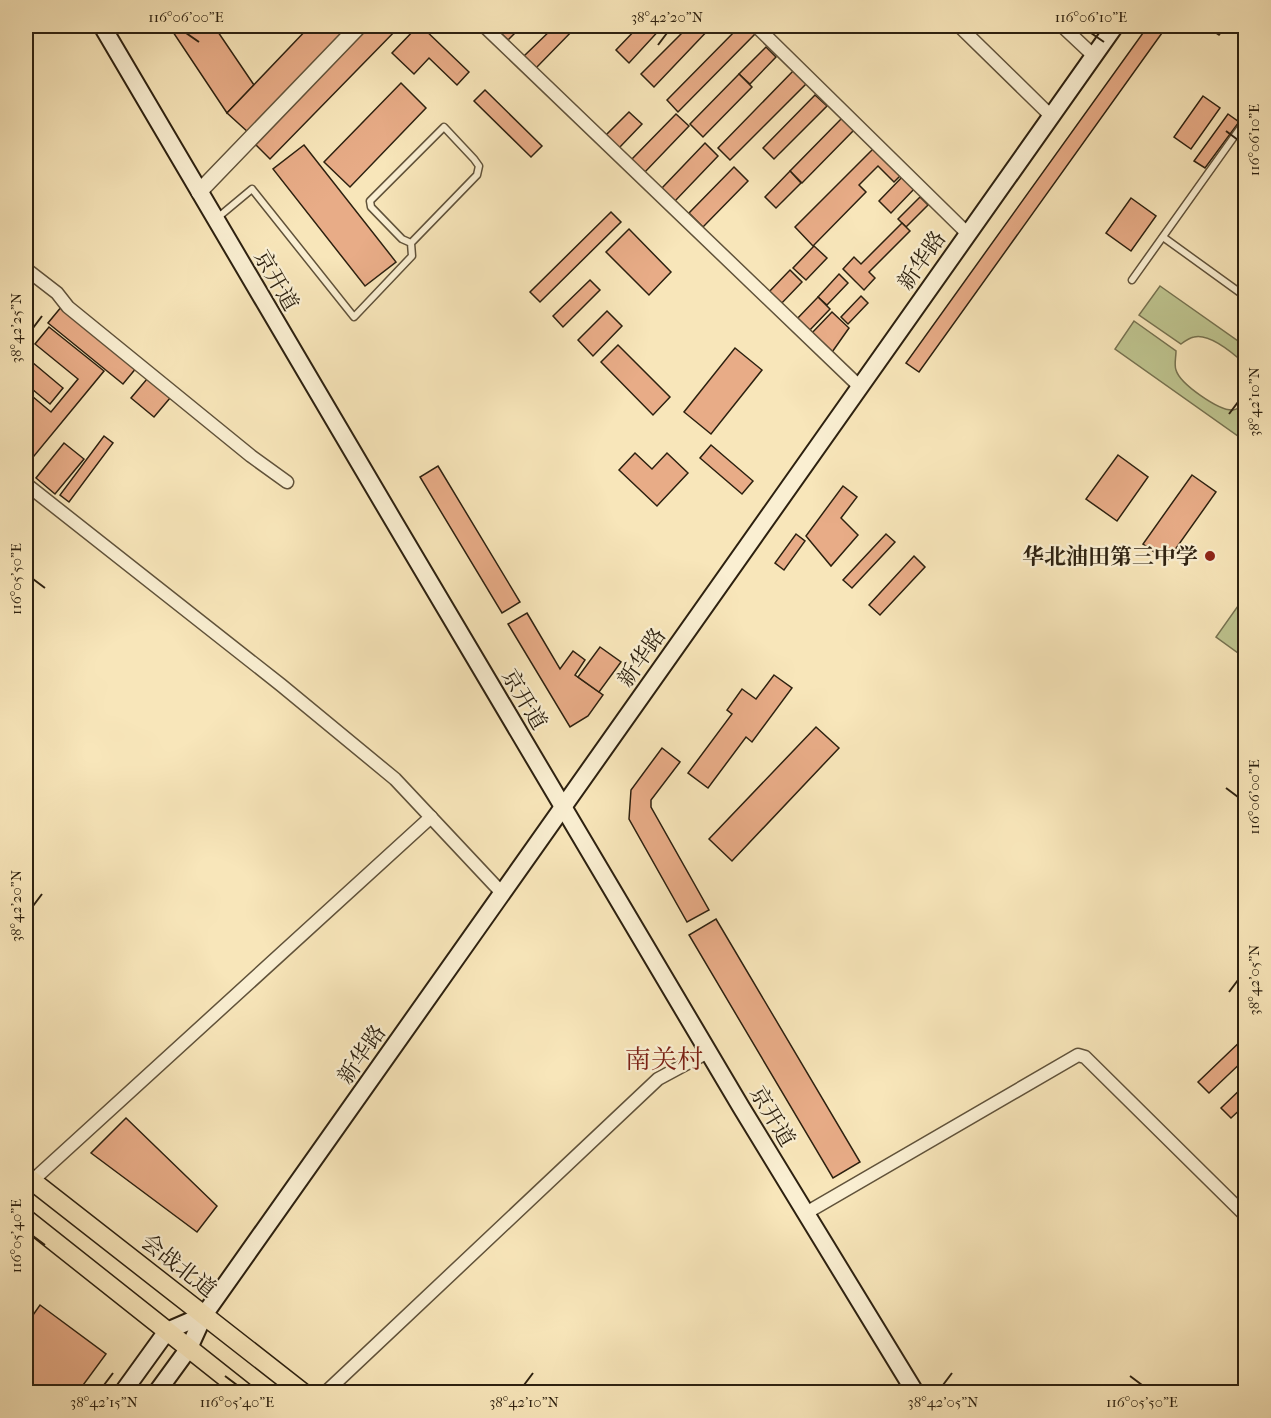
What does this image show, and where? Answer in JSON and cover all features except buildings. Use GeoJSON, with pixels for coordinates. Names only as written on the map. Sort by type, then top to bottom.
{"type":"FeatureCollection","features":[{"type":"Feature","properties":{"kind":"main road","name":"京开道"},"geometry":{"type":"LineString","coordinates":[[102,26],[708,1052],[915,1392]]}},
{"type":"Feature","properties":{"kind":"main road","name":"新华路"},"geometry":{"type":"LineString","coordinates":[[157,1392],[189,1348],[204,1315],[1115,26]]}},
{"type":"Feature","properties":{"kind":"main road","name":"会战北道"},"geometry":{"type":"LineString","coordinates":[[29,1178],[302,1392]]}},
{"type":"Feature","properties":{"kind":"main road"},"geometry":{"type":"LineString","coordinates":[[26,1219],[244,1392]]}},
{"type":"Feature","properties":{"kind":"main road"},"geometry":{"type":"LineString","coordinates":[[123,1392],[167,1331],[204,1315]]}},
{"type":"Feature","properties":{"kind":"street"},"geometry":{"type":"LineString","coordinates":[[199,192],[359,26]]}},
{"type":"Feature","properties":{"kind":"street"},"geometry":{"type":"LineString","coordinates":[[484,26],[860,387]]}},
{"type":"Feature","properties":{"kind":"street"},"geometry":{"type":"LineString","coordinates":[[756,26],[968,234]]}},
{"type":"Feature","properties":{"kind":"street"},"geometry":{"type":"LineString","coordinates":[[958,26],[1051,116]]}},
{"type":"Feature","properties":{"kind":"street"},"geometry":{"type":"LineString","coordinates":[[1062,26],[1094,56]]}},
{"type":"Feature","properties":{"kind":"street"},"geometry":{"type":"LineString","coordinates":[[26,269],[57,293],[68,307],[251,456],[287,482]]}},
{"type":"Feature","properties":{"kind":"street"},"geometry":{"type":"LineString","coordinates":[[26,484],[281,685],[395,779],[502,893]]}},
{"type":"Feature","properties":{"kind":"street"},"geometry":{"type":"LineString","coordinates":[[29,1178],[431,817]]}},
{"type":"Feature","properties":{"kind":"street"},"geometry":{"type":"LineString","coordinates":[[326,1392],[658,1079],[708,1052]]}},
{"type":"Feature","properties":{"kind":"street"},"geometry":{"type":"LineString","coordinates":[[806,1213],[1078,1055],[1086,1057],[1245,1216]]}},
{"type":"Feature","properties":{"kind":"lane"},"geometry":{"type":"LineString","coordinates":[[1132,280],[1245,120]]}},
{"type":"Feature","properties":{"kind":"lane"},"geometry":{"type":"LineString","coordinates":[[215,219],[252,189],[354,316],[412,256],[411,243],[477,175],[479,166],[444,127],[370,201],[371,207],[402,240],[411,243]]}},
{"type":"Feature","properties":{"kind":"lane"},"geometry":{"type":"LineString","coordinates":[[1163,237],[1245,297]]}},
{"type":"Feature","properties":{"kind":"green space"},"geometry":{"type":"Polygon","coordinates":[[[1160,286],[1245,346],[1245,364],[1221,345],[1207,338],[1194,337],[1181,344],[1139,315],[1160,286]]]}},
{"type":"Feature","properties":{"kind":"green space"},"geometry":{"type":"Polygon","coordinates":[[[1134,321],[1176,351],[1175,368],[1179,376],[1201,396],[1219,406],[1233,410],[1245,403],[1245,441],[1115,349],[1134,321]]]}},
{"type":"Feature","properties":{"kind":"green space"},"geometry":{"type":"Polygon","coordinates":[[[1245,596],[1245,658],[1216,637],[1245,596]]]}},
{"type":"Feature","properties":{"kind":"place","name":"华北油田第三中学"},"geometry":{"type":"Point","coordinates":[1210,556]}},
{"type":"Feature","properties":{"kind":"district","name":"南关村"},"geometry":{"type":"Point","coordinates":[664,1059]}}]}
